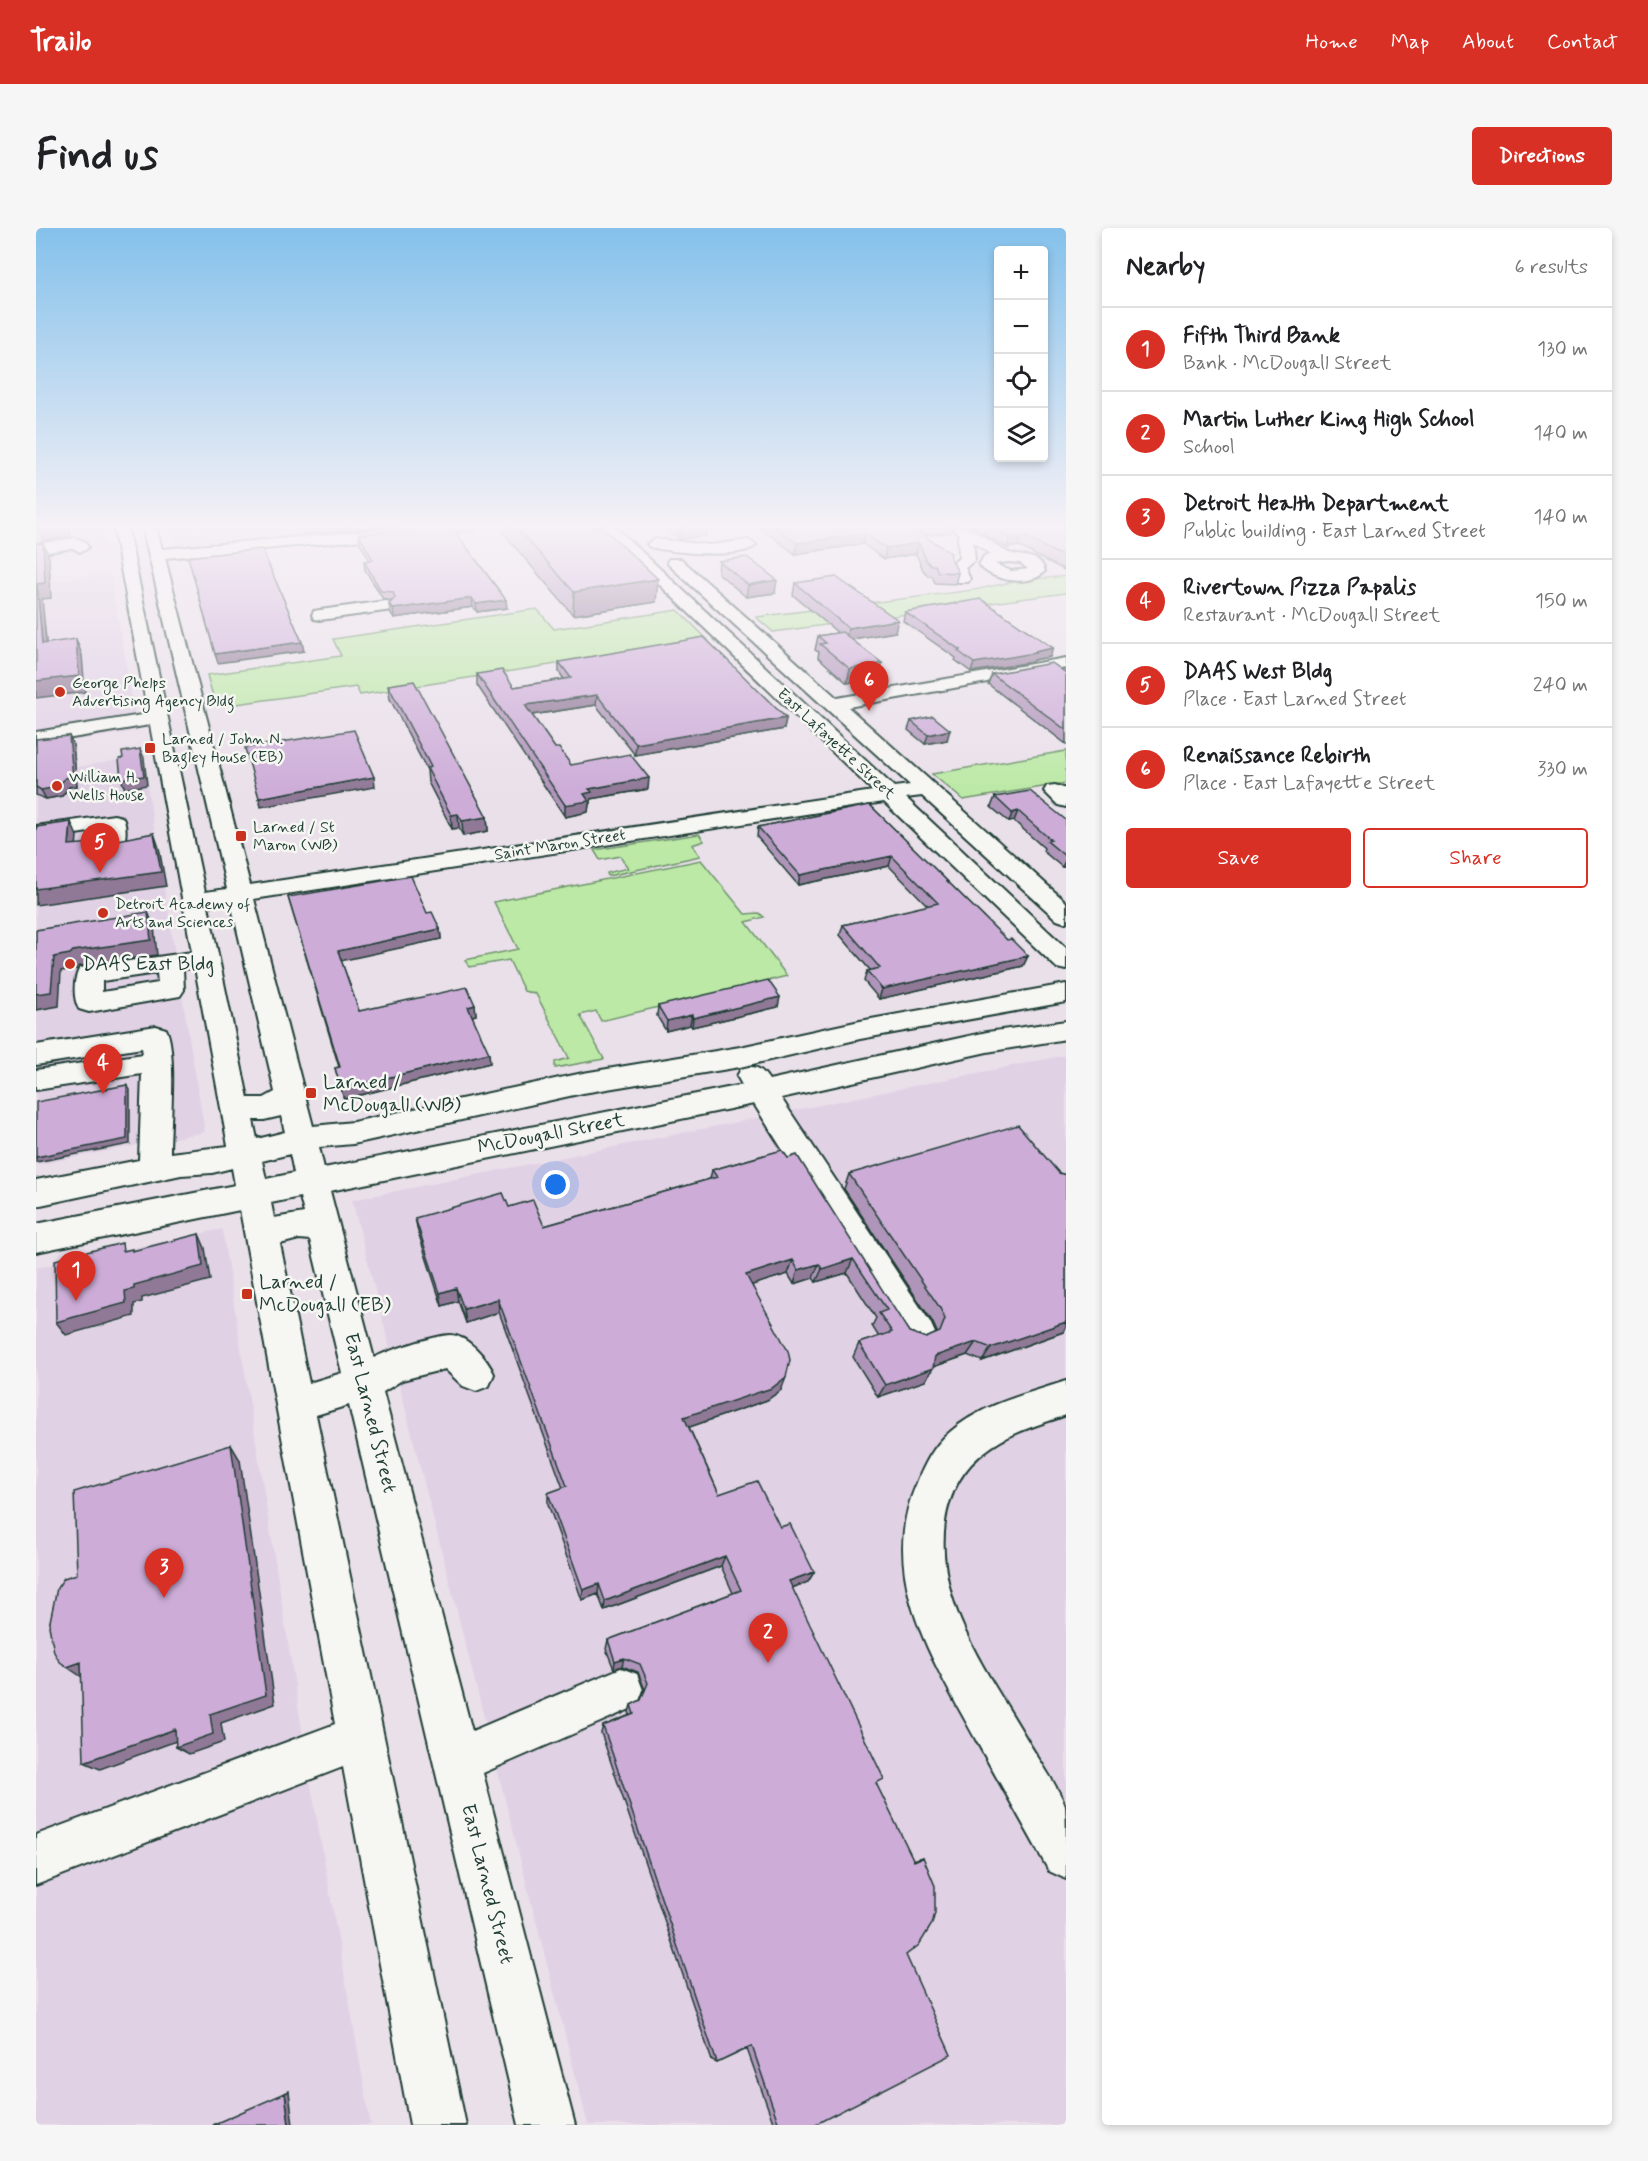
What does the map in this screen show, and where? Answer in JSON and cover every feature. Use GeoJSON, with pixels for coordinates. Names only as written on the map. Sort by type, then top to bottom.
{"type":"FeatureCollection","features":[{"type":"Feature","properties":{"kind":"street"},"geometry":{"type":"LineString","coordinates":[[138,615],[438,2125]]}},
{"type":"Feature","properties":{"kind":"street","name":"East Larned Street"},"geometry":{"type":"LineString","coordinates":[[172,615],[547,2125]]}},
{"type":"Feature","properties":{"kind":"street","name":"East Lafayette Street"},"geometry":{"type":"LineString","coordinates":[[699,615],[1062,956]]}},
{"type":"Feature","properties":{"kind":"street","name":"East Lafayette Street"},"geometry":{"type":"LineString","coordinates":[[735,615],[1066,915]]}},
{"type":"Feature","properties":{"kind":"street"},"geometry":{"type":"LineString","coordinates":[[141,629],[174,624]]}},
{"type":"Feature","properties":{"kind":"street"},"geometry":{"type":"LineString","coordinates":[[834,704],[1066,663]]}},
{"type":"Feature","properties":{"kind":"street"},"geometry":{"type":"LineString","coordinates":[[858,726],[884,720],[886,708],[882,696]]}},
{"type":"Feature","properties":{"kind":"street"},"geometry":{"type":"LineString","coordinates":[[36,738],[110,717],[200,730]]}},
{"type":"Feature","properties":{"kind":"street"},"geometry":{"type":"LineString","coordinates":[[93,742],[160,725]]}},
{"type":"Feature","properties":{"kind":"street"},"geometry":{"type":"LineString","coordinates":[[866,772],[890,775],[903,767]]}},
{"type":"Feature","properties":{"kind":"street","name":"Saint Maron Street"},"geometry":{"type":"LineString","coordinates":[[194,901],[926,789]]}},
{"type":"Feature","properties":{"kind":"street"},"geometry":{"type":"LineString","coordinates":[[913,816],[920,808],[928,806],[950,810]]}},
{"type":"Feature","properties":{"kind":"street"},"geometry":{"type":"LineString","coordinates":[[36,833],[114,822],[112,847]]}},
{"type":"Feature","properties":{"kind":"street"},"geometry":{"type":"LineString","coordinates":[[189,872],[198,876],[210,876],[234,864]]}},
{"type":"Feature","properties":{"kind":"street"},"geometry":{"type":"LineString","coordinates":[[200,926],[223,917],[248,920]]}},
{"type":"Feature","properties":{"kind":"street"},"geometry":{"type":"LineString","coordinates":[[170,963],[206,958]]}},
{"type":"Feature","properties":{"kind":"street","name":"McDougall Street"},"geometry":{"type":"LineString","coordinates":[[36,1238],[177,1210],[248,1174],[302,1140],[352,1133],[583,1083],[740,1057],[860,1030],[1058,998]]}},
{"type":"Feature","properties":{"kind":"street","name":"McDougall Street"},"geometry":{"type":"LineString","coordinates":[[36,1193],[165,1167],[313,1182],[761,1092],[987,1042],[1066,1030]]}},
{"type":"Feature","properties":{"kind":"street"},"geometry":{"type":"LineString","coordinates":[[36,1055],[156,1036],[165,1167],[191,1172],[197,1183],[192,1195],[177,1210]]}},
{"type":"Feature","properties":{"kind":"street"},"geometry":{"type":"LineString","coordinates":[[740,1057],[917,1333]]}},
{"type":"Feature","properties":{"kind":"street"},"geometry":{"type":"LineString","coordinates":[[36,1080],[157,1062]]}},
{"type":"Feature","properties":{"kind":"street"},"geometry":{"type":"LineString","coordinates":[[235,1105],[250,1110],[265,1110],[280,1104],[291,1095]]}},
{"type":"Feature","properties":{"kind":"street"},"geometry":{"type":"LineString","coordinates":[[372,1127],[361,1134],[356,1151],[362,1162],[374,1170]]}},
{"type":"Feature","properties":{"kind":"street"},"geometry":{"type":"LineString","coordinates":[[261,1239],[275,1230],[292,1224],[308,1224],[324,1230]]}},
{"type":"Feature","properties":{"kind":"street"},"geometry":{"type":"LineString","coordinates":[[295,1404],[363,1384],[393,1366],[451,1351],[476,1374]]}},
{"type":"Feature","properties":{"kind":"street"},"geometry":{"type":"LineString","coordinates":[[1066,1398],[997,1423],[962,1445],[941,1473],[930,1496],[923,1535],[928,1590],[950,1648],[1066,1854]]}},
{"type":"Feature","properties":{"kind":"street"},"geometry":{"type":"LineString","coordinates":[[457,1761],[621,1689]]}},
{"type":"Feature","properties":{"kind":"street"},"geometry":{"type":"LineString","coordinates":[[36,1860],[361,1737]]}},
{"type":"Feature","properties":{"kind":"shaded area"},"geometry":{"type":"Polygon","coordinates":[[[36,615],[117,615],[138,731],[36,746],[36,615]]]}},
{"type":"Feature","properties":{"kind":"shaded area"},"geometry":{"type":"Polygon","coordinates":[[[142,756],[205,1132],[36,1165],[36,774],[142,756]]]}},
{"type":"Feature","properties":{"kind":"shaded area"},"geometry":{"type":"Polygon","coordinates":[[[1066,1055],[1066,2125],[588,2125],[352,1200],[1066,1055]]]}},
{"type":"Feature","properties":{"kind":"shaded area"},"geometry":{"type":"Polygon","coordinates":[[[222,1229],[310,1780],[371,2125],[36,2125],[36,1268],[222,1229]]]}},
{"type":"Feature","properties":{"kind":"green space"},"geometry":{"type":"Polygon","coordinates":[[[499,615],[542,615],[554,629],[648,615],[683,615],[708,640],[360,695],[356,687],[216,707],[207,675],[341,656],[333,639],[499,615]]]}},
{"type":"Feature","properties":{"kind":"green space"},"geometry":{"type":"Polygon","coordinates":[[[776,615],[904,615],[773,632],[756,617],[776,615]]]}},
{"type":"Feature","properties":{"kind":"green space"},"geometry":{"type":"Polygon","coordinates":[[[1066,751],[1066,783],[963,800],[932,774],[1066,751]]]}},
{"type":"Feature","properties":{"kind":"green space"},"geometry":{"type":"Polygon","coordinates":[[[699,834],[704,841],[692,845],[700,856],[608,876],[607,873],[628,868],[620,856],[600,860],[594,850],[699,834]]]}},
{"type":"Feature","properties":{"kind":"green space"},"geometry":{"type":"Polygon","coordinates":[[[701,860],[745,914],[759,913],[764,917],[746,922],[787,976],[601,1021],[596,1011],[580,1015],[604,1059],[555,1068],[555,1062],[569,1058],[536,994],[524,991],[509,960],[469,967],[465,960],[518,949],[494,902],[701,860]]]}},
{"type":"Feature","properties":{"kind":"building"},"geometry":{"type":"Polygon","coordinates":[[[36,615],[40,615],[42,644],[76,639],[79,676],[36,681],[36,615]]]}},
{"type":"Feature","properties":{"kind":"building"},"geometry":{"type":"Polygon","coordinates":[[[204,615],[290,615],[302,642],[215,654],[204,615]]]}},
{"type":"Feature","properties":{"kind":"building"},"geometry":{"type":"Polygon","coordinates":[[[832,615],[890,615],[898,620],[848,628],[832,615]]]}},
{"type":"Feature","properties":{"kind":"building"},"geometry":{"type":"Polygon","coordinates":[[[909,615],[1004,615],[1053,648],[974,663],[958,651],[960,650],[909,615]]]}},
{"type":"Feature","properties":{"kind":"building"},"geometry":{"type":"Polygon","coordinates":[[[842,632],[882,663],[850,669],[820,644],[826,643],[818,636],[842,632]]]}},
{"type":"Feature","properties":{"kind":"building"},"geometry":{"type":"Polygon","coordinates":[[[704,637],[786,718],[636,744],[597,695],[525,705],[555,748],[559,748],[571,765],[630,754],[649,778],[589,789],[592,792],[584,794],[589,801],[565,805],[477,674],[502,670],[514,687],[571,678],[559,662],[704,637]]]}},
{"type":"Feature","properties":{"kind":"building"},"geometry":{"type":"Polygon","coordinates":[[[1052,663],[1066,673],[1066,730],[992,674],[1052,663]]]}},
{"type":"Feature","properties":{"kind":"building"},"geometry":{"type":"Polygon","coordinates":[[[414,681],[487,817],[462,821],[458,814],[451,815],[427,768],[431,767],[388,685],[414,681]]]}},
{"type":"Feature","properties":{"kind":"building"},"geometry":{"type":"Polygon","coordinates":[[[933,716],[950,730],[928,735],[911,721],[933,716]]]}},
{"type":"Feature","properties":{"kind":"building"},"geometry":{"type":"Polygon","coordinates":[[[354,730],[374,777],[259,798],[245,748],[354,730]]]}},
{"type":"Feature","properties":{"kind":"building"},"geometry":{"type":"Polygon","coordinates":[[[69,736],[73,777],[65,778],[58,787],[41,790],[36,787],[36,739],[69,736]]]}},
{"type":"Feature","properties":{"kind":"building"},"geometry":{"type":"Polygon","coordinates":[[[140,749],[144,776],[121,779],[119,759],[123,758],[122,752],[140,749]]]}},
{"type":"Feature","properties":{"kind":"building"},"geometry":{"type":"Polygon","coordinates":[[[1030,791],[1066,820],[1066,857],[1047,841],[1051,840],[1018,811],[1012,813],[995,797],[1030,791]]]}},
{"type":"Feature","properties":{"kind":"building"},"geometry":{"type":"Polygon","coordinates":[[[870,805],[1007,940],[1011,939],[1028,956],[882,989],[867,971],[880,968],[843,925],[938,903],[892,856],[800,875],[758,827],[870,805]]]}},
{"type":"Feature","properties":{"kind":"building"},"geometry":{"type":"Polygon","coordinates":[[[71,822],[69,845],[107,842],[154,833],[161,872],[36,889],[36,827],[71,822]]]}},
{"type":"Feature","properties":{"kind":"building"},"geometry":{"type":"Polygon","coordinates":[[[411,876],[427,913],[432,912],[440,929],[338,951],[359,1011],[467,987],[475,1005],[468,1007],[489,1053],[341,1089],[335,1068],[340,1067],[288,897],[411,876]]]}},
{"type":"Feature","properties":{"kind":"building"},"geometry":{"type":"Polygon","coordinates":[[[148,912],[151,940],[73,951],[70,954],[54,957],[51,992],[36,994],[36,930],[148,912]]]}},
{"type":"Feature","properties":{"kind":"building"},"geometry":{"type":"Polygon","coordinates":[[[768,980],[780,997],[693,1018],[692,1015],[667,1021],[658,1006],[768,980]]]}},
{"type":"Feature","properties":{"kind":"building"},"geometry":{"type":"Polygon","coordinates":[[[127,1085],[127,1139],[36,1157],[36,1102],[127,1085]]]}},
{"type":"Feature","properties":{"kind":"building"},"geometry":{"type":"Polygon","coordinates":[[[1018,1125],[1059,1173],[1066,1175],[1066,1322],[991,1348],[976,1342],[935,1356],[933,1368],[885,1385],[859,1343],[892,1332],[879,1313],[887,1310],[853,1259],[822,1269],[819,1264],[798,1270],[793,1260],[746,1275],[788,1351],[790,1360],[786,1377],[772,1388],[684,1417],[719,1494],[757,1481],[780,1527],[790,1524],[814,1572],[789,1581],[884,1779],[876,1783],[914,1861],[923,1857],[935,1886],[935,1913],[932,1924],[919,1945],[906,1955],[951,2055],[814,2125],[779,2125],[752,2046],[717,2063],[603,1726],[634,1714],[631,1705],[641,1700],[648,1683],[640,1664],[624,1658],[615,1661],[608,1640],[741,1590],[725,1556],[605,1601],[599,1584],[583,1590],[548,1493],[567,1486],[498,1299],[464,1309],[456,1288],[440,1293],[415,1218],[503,1193],[509,1207],[533,1200],[544,1226],[717,1177],[712,1170],[782,1150],[788,1158],[797,1155],[909,1332],[926,1338],[940,1332],[945,1319],[940,1308],[849,1174],[1018,1125]]]}},
{"type":"Feature","properties":{"kind":"building"},"geometry":{"type":"Polygon","coordinates":[[[199,1234],[203,1266],[134,1285],[134,1289],[125,1291],[126,1303],[56,1322],[55,1260],[122,1243],[123,1251],[132,1249],[132,1251],[199,1234]]]}},
{"type":"Feature","properties":{"kind":"building"},"geometry":{"type":"Polygon","coordinates":[[[231,1445],[266,1695],[210,1714],[213,1734],[176,1747],[175,1729],[84,1762],[81,1662],[67,1667],[59,1661],[54,1652],[49,1626],[57,1588],[64,1578],[77,1574],[74,1492],[231,1445]]]}},
{"type":"Feature","properties":{"kind":"building"},"geometry":{"type":"Polygon","coordinates":[[[285,2093],[289,2125],[212,2125],[285,2093]]]}},
{"type":"Feature","properties":{"kind":"place","name":"George Phelps Advertising Agency Bldg"},"geometry":{"type":"Point","coordinates":[60,692]}},
{"type":"Feature","properties":{"kind":"place","name":"Renaissance Rebirth"},"geometry":{"type":"Point","coordinates":[869,711]}},
{"type":"Feature","properties":{"kind":"place","name":"Larned / John N. Bagley House (EB)"},"geometry":{"type":"Point","coordinates":[150,748]}},
{"type":"Feature","properties":{"kind":"place","name":"William H. Wells House"},"geometry":{"type":"Point","coordinates":[57,786]}},
{"type":"Feature","properties":{"kind":"place","name":"Larned / St Maron (WB)"},"geometry":{"type":"Point","coordinates":[241,836]}},
{"type":"Feature","properties":{"kind":"place","name":"DAAS West Bldg"},"geometry":{"type":"Point","coordinates":[100,873]}},
{"type":"Feature","properties":{"kind":"place","name":"Detroit Academy of Arts and Sciences"},"geometry":{"type":"Point","coordinates":[103,913]}},
{"type":"Feature","properties":{"kind":"place","name":"DAAS East Bldg"},"geometry":{"type":"Point","coordinates":[70,964]}},
{"type":"Feature","properties":{"kind":"place","name":"Larned / McDougall (WB)"},"geometry":{"type":"Point","coordinates":[311,1093]}},
{"type":"Feature","properties":{"kind":"place","name":"Rivertown Pizza Papalis"},"geometry":{"type":"Point","coordinates":[103,1094]}},
{"type":"Feature","properties":{"kind":"place","name":"Larned / McDougall (EB)"},"geometry":{"type":"Point","coordinates":[247,1294]}},
{"type":"Feature","properties":{"kind":"place","name":"Fifth Third Bank"},"geometry":{"type":"Point","coordinates":[76,1301]}},
{"type":"Feature","properties":{"kind":"place","name":"Detroit Health Department"},"geometry":{"type":"Point","coordinates":[164,1598]}},
{"type":"Feature","properties":{"kind":"place","name":"Martin Luther King High School"},"geometry":{"type":"Point","coordinates":[768,1663]}}]}
